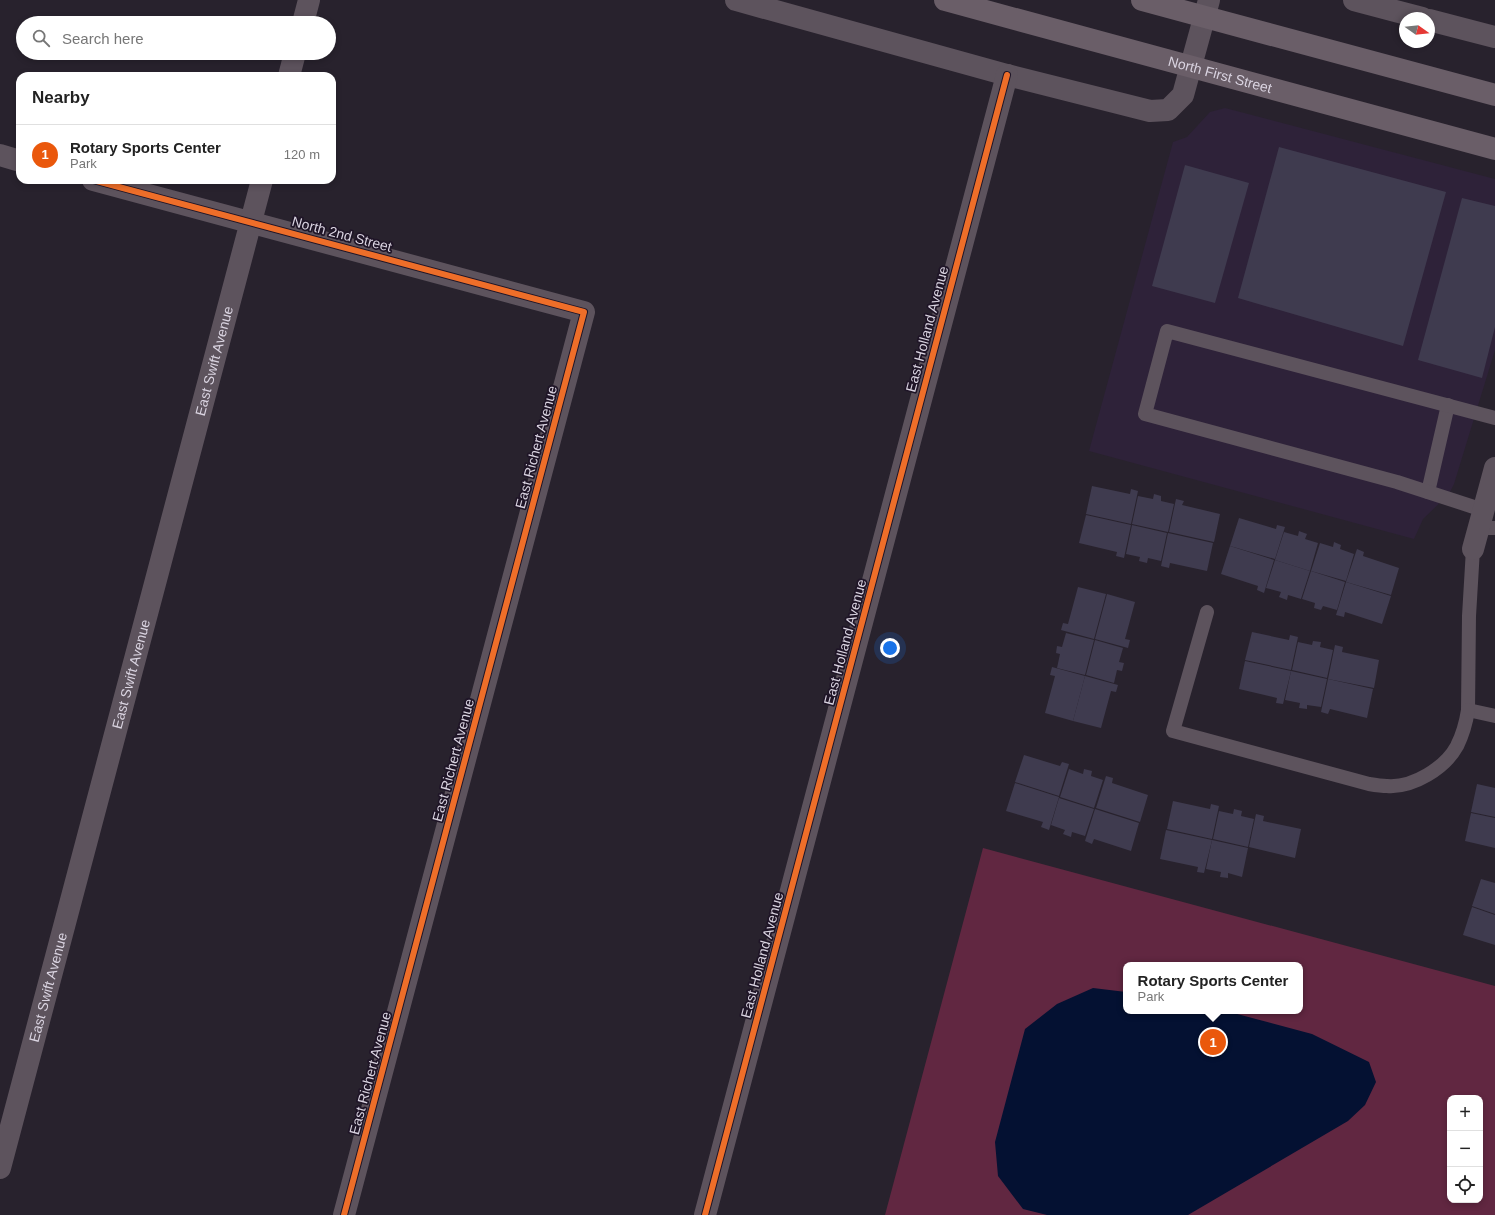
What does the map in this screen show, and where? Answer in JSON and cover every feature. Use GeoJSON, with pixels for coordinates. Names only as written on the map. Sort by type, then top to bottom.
{"type":"FeatureCollection","features":[{"type":"Feature","properties":{"kind":"main road","name":"North First Street"},"geometry":{"type":"LineString","coordinates":[[945,0],[1495,149]]}},
{"type":"Feature","properties":{"kind":"main road"},"geometry":{"type":"LineString","coordinates":[[1142,0],[1207,8],[1495,95]]}},
{"type":"Feature","properties":{"kind":"street"},"geometry":{"type":"LineString","coordinates":[[305,16],[309,0]]}},
{"type":"Feature","properties":{"kind":"street"},"geometry":{"type":"LineString","coordinates":[[736,0],[1007,75],[1150,111],[1168,110],[1183,95],[1192,67],[1207,8]]}},
{"type":"Feature","properties":{"kind":"street"},"geometry":{"type":"LineString","coordinates":[[1354,0],[1399,12]]}},
{"type":"Feature","properties":{"kind":"street"},"geometry":{"type":"LineString","coordinates":[[1435,22],[1495,37]]}},
{"type":"Feature","properties":{"kind":"street"},"geometry":{"type":"LineString","coordinates":[[290,72],[293,60]]}},
{"type":"Feature","properties":{"kind":"street","name":"East Holland Avenue"},"geometry":{"type":"LineString","coordinates":[[705,1215],[1007,75]]}},
{"type":"Feature","properties":{"kind":"street"},"geometry":{"type":"LineString","coordinates":[[0,155],[16,159]]}},
{"type":"Feature","properties":{"kind":"street","name":"North 2nd Street"},"geometry":{"type":"LineString","coordinates":[[108,184],[584,312]]}},
{"type":"Feature","properties":{"kind":"street","name":"East Swift Avenue"},"geometry":{"type":"LineString","coordinates":[[0,1168],[261,184]]}},
{"type":"Feature","properties":{"kind":"street","name":"East Richert Avenue"},"geometry":{"type":"LineString","coordinates":[[344,1215],[584,312]]}},
{"type":"Feature","properties":{"kind":"street"},"geometry":{"type":"LineString","coordinates":[[1473,549],[1486,522],[1495,468]]}},
{"type":"Feature","properties":{"kind":"lane"},"geometry":{"type":"LineString","coordinates":[[1486,522],[1428,492],[1398,482],[1145,414],[1167,331],[1495,418]]}},
{"type":"Feature","properties":{"kind":"lane"},"geometry":{"type":"LineString","coordinates":[[1428,492],[1448,405]]}},
{"type":"Feature","properties":{"kind":"lane"},"geometry":{"type":"LineString","coordinates":[[1207,612],[1173,731],[1369,784],[1388,787],[1404,785],[1415,781],[1448,759],[1457,747],[1466,724],[1468,710],[1469,616],[1473,549]]}},
{"type":"Feature","properties":{"kind":"lane"},"geometry":{"type":"LineString","coordinates":[[1468,710],[1495,716]]}},
{"type":"Feature","properties":{"kind":"shaded area"},"geometry":{"type":"Polygon","coordinates":[[[1225,108],[1495,179],[1495,350],[1454,484],[1449,494],[1423,519],[1414,539],[1089,451],[1173,142],[1187,137],[1210,112],[1225,108]]]}},
{"type":"Feature","properties":{"kind":"shaded area"},"geometry":{"type":"Polygon","coordinates":[[[983,848],[1495,986],[1495,1215],[885,1215],[983,848]]]}},
{"type":"Feature","properties":{"kind":"water"},"geometry":{"type":"Polygon","coordinates":[[[1093,988],[1123,992],[1123,1014],[1237,1014],[1312,1034],[1369,1062],[1376,1082],[1365,1105],[1348,1121],[1188,1215],[1047,1215],[1023,1209],[998,1176],[995,1142],[1025,1029],[1057,1004],[1093,988]]]}},
{"type":"Feature","properties":{"kind":"building"},"geometry":{"type":"Polygon","coordinates":[[[1279,147],[1446,192],[1403,346],[1238,298],[1279,147]]]}},
{"type":"Feature","properties":{"kind":"building"},"geometry":{"type":"Polygon","coordinates":[[[1185,165],[1249,183],[1215,303],[1152,286],[1185,165]]]}},
{"type":"Feature","properties":{"kind":"building"},"geometry":{"type":"Polygon","coordinates":[[[1462,198],[1495,206],[1495,327],[1482,378],[1418,360],[1462,198]]]}},
{"type":"Feature","properties":{"kind":"building"},"geometry":{"type":"Polygon","coordinates":[[[1092,486],[1130,494],[1131,489],[1138,491],[1131,524],[1086,514],[1092,486]]]}},
{"type":"Feature","properties":{"kind":"building"},"geometry":{"type":"Polygon","coordinates":[[[1154,494],[1161,496],[1161,501],[1174,504],[1168,532],[1132,524],[1138,496],[1153,499],[1154,494]]]}},
{"type":"Feature","properties":{"kind":"building"},"geometry":{"type":"Polygon","coordinates":[[[1176,499],[1184,501],[1182,505],[1220,514],[1214,542],[1169,532],[1176,499]]]}},
{"type":"Feature","properties":{"kind":"building"},"geometry":{"type":"Polygon","coordinates":[[[1086,515],[1131,525],[1124,558],[1116,556],[1117,552],[1079,543],[1086,515]]]}},
{"type":"Feature","properties":{"kind":"building"},"geometry":{"type":"Polygon","coordinates":[[[1239,518],[1276,529],[1277,525],[1285,527],[1275,559],[1230,546],[1239,518]]]}},
{"type":"Feature","properties":{"kind":"building"},"geometry":{"type":"Polygon","coordinates":[[[1132,525],[1167,533],[1161,561],[1148,558],[1147,563],[1139,561],[1140,557],[1126,554],[1132,525]]]}},
{"type":"Feature","properties":{"kind":"building"},"geometry":{"type":"Polygon","coordinates":[[[1299,531],[1307,534],[1305,539],[1318,543],[1310,571],[1275,560],[1284,532],[1298,536],[1299,531]]]}},
{"type":"Feature","properties":{"kind":"building"},"geometry":{"type":"Polygon","coordinates":[[[1168,533],[1213,543],[1207,571],[1170,563],[1169,568],[1161,566],[1168,533]]]}},
{"type":"Feature","properties":{"kind":"building"},"geometry":{"type":"Polygon","coordinates":[[[1334,542],[1341,545],[1340,549],[1354,554],[1346,581],[1311,571],[1320,543],[1333,547],[1334,542]]]}},
{"type":"Feature","properties":{"kind":"building"},"geometry":{"type":"Polygon","coordinates":[[[1230,546],[1274,560],[1264,593],[1257,590],[1258,586],[1221,574],[1230,546]]]}},
{"type":"Feature","properties":{"kind":"building"},"geometry":{"type":"Polygon","coordinates":[[[1357,549],[1364,552],[1363,556],[1399,568],[1391,595],[1346,582],[1357,549]]]}},
{"type":"Feature","properties":{"kind":"building"},"geometry":{"type":"Polygon","coordinates":[[[1275,560],[1310,571],[1301,599],[1288,595],[1287,600],[1279,597],[1281,592],[1266,588],[1275,560]]]}},
{"type":"Feature","properties":{"kind":"building"},"geometry":{"type":"Polygon","coordinates":[[[1311,571],[1345,582],[1337,610],[1323,606],[1321,610],[1314,608],[1315,603],[1302,599],[1311,571]]]}},
{"type":"Feature","properties":{"kind":"building"},"geometry":{"type":"Polygon","coordinates":[[[1346,582],[1391,596],[1382,624],[1345,612],[1344,617],[1336,615],[1346,582]]]}},
{"type":"Feature","properties":{"kind":"building"},"geometry":{"type":"Polygon","coordinates":[[[1078,587],[1106,594],[1094,639],[1061,630],[1063,623],[1068,624],[1078,587]]]}},
{"type":"Feature","properties":{"kind":"building"},"geometry":{"type":"Polygon","coordinates":[[[1107,594],[1135,602],[1125,639],[1130,640],[1128,648],[1095,639],[1107,594]]]}},
{"type":"Feature","properties":{"kind":"building"},"geometry":{"type":"Polygon","coordinates":[[[1252,632],[1289,640],[1290,635],[1298,637],[1291,670],[1245,660],[1252,632]]]}},
{"type":"Feature","properties":{"kind":"building"},"geometry":{"type":"Polygon","coordinates":[[[1066,633],[1094,640],[1085,675],[1057,668],[1060,654],[1056,653],[1057,646],[1062,647],[1066,633]]]}},
{"type":"Feature","properties":{"kind":"building"},"geometry":{"type":"Polygon","coordinates":[[[1095,640],[1123,648],[1119,662],[1124,663],[1122,671],[1117,670],[1114,683],[1086,675],[1095,640]]]}},
{"type":"Feature","properties":{"kind":"building"},"geometry":{"type":"Polygon","coordinates":[[[1313,641],[1321,642],[1320,647],[1333,650],[1327,678],[1292,670],[1298,642],[1312,645],[1313,641]]]}},
{"type":"Feature","properties":{"kind":"building"},"geometry":{"type":"Polygon","coordinates":[[[1335,645],[1343,647],[1342,652],[1379,660],[1374,688],[1328,679],[1335,645]]]}},
{"type":"Feature","properties":{"kind":"building"},"geometry":{"type":"Polygon","coordinates":[[[1245,661],[1291,671],[1283,704],[1276,703],[1277,698],[1239,689],[1245,661]]]}},
{"type":"Feature","properties":{"kind":"building"},"geometry":{"type":"Polygon","coordinates":[[[1052,667],[1085,676],[1073,721],[1045,713],[1055,676],[1050,675],[1052,667]]]}},
{"type":"Feature","properties":{"kind":"building"},"geometry":{"type":"Polygon","coordinates":[[[1291,671],[1327,679],[1321,707],[1307,705],[1307,709],[1299,708],[1300,703],[1285,700],[1291,671]]]}},
{"type":"Feature","properties":{"kind":"building"},"geometry":{"type":"Polygon","coordinates":[[[1085,676],[1118,685],[1116,692],[1111,691],[1101,728],[1073,721],[1085,676]]]}},
{"type":"Feature","properties":{"kind":"building"},"geometry":{"type":"Polygon","coordinates":[[[1328,679],[1373,689],[1367,718],[1330,709],[1328,714],[1321,712],[1328,679]]]}},
{"type":"Feature","properties":{"kind":"building"},"geometry":{"type":"Polygon","coordinates":[[[1024,755],[1060,766],[1062,762],[1069,764],[1059,796],[1015,782],[1024,755]]]}},
{"type":"Feature","properties":{"kind":"building"},"geometry":{"type":"Polygon","coordinates":[[[1069,769],[1083,774],[1084,769],[1092,771],[1091,776],[1103,780],[1094,808],[1060,797],[1069,769]]]}},
{"type":"Feature","properties":{"kind":"building"},"geometry":{"type":"Polygon","coordinates":[[[1106,776],[1113,778],[1112,783],[1148,795],[1140,822],[1096,808],[1106,776]]]}},
{"type":"Feature","properties":{"kind":"building"},"geometry":{"type":"Polygon","coordinates":[[[1015,783],[1059,797],[1049,830],[1041,827],[1043,822],[1006,811],[1015,783]]]}},
{"type":"Feature","properties":{"kind":"building"},"geometry":{"type":"Polygon","coordinates":[[[1477,784],[1495,788],[1495,817],[1471,812],[1477,784]]]}},
{"type":"Feature","properties":{"kind":"building"},"geometry":{"type":"Polygon","coordinates":[[[1059,798],[1094,809],[1085,836],[1072,832],[1071,837],[1063,834],[1065,830],[1051,825],[1059,798]]]}},
{"type":"Feature","properties":{"kind":"building"},"geometry":{"type":"Polygon","coordinates":[[[1173,801],[1210,809],[1211,804],[1219,806],[1212,839],[1167,829],[1173,801]]]}},
{"type":"Feature","properties":{"kind":"building"},"geometry":{"type":"Polygon","coordinates":[[[1095,809],[1139,823],[1131,851],[1094,839],[1092,844],[1085,841],[1095,809]]]}},
{"type":"Feature","properties":{"kind":"building"},"geometry":{"type":"Polygon","coordinates":[[[1234,809],[1242,811],[1241,816],[1254,819],[1248,847],[1213,839],[1219,811],[1233,814],[1234,809]]]}},
{"type":"Feature","properties":{"kind":"building"},"geometry":{"type":"Polygon","coordinates":[[[1471,813],[1495,818],[1495,848],[1465,841],[1471,813]]]}},
{"type":"Feature","properties":{"kind":"building"},"geometry":{"type":"Polygon","coordinates":[[[1256,814],[1264,816],[1263,821],[1301,829],[1295,858],[1249,847],[1256,814]]]}},
{"type":"Feature","properties":{"kind":"building"},"geometry":{"type":"Polygon","coordinates":[[[1166,830],[1212,840],[1204,873],[1197,872],[1198,867],[1160,859],[1166,830]]]}},
{"type":"Feature","properties":{"kind":"building"},"geometry":{"type":"Polygon","coordinates":[[[1212,840],[1248,848],[1242,877],[1228,873],[1228,878],[1220,877],[1221,872],[1206,869],[1212,840]]]}},
{"type":"Feature","properties":{"kind":"building"},"geometry":{"type":"Polygon","coordinates":[[[1481,879],[1495,883],[1495,914],[1472,906],[1481,879]]]}},
{"type":"Feature","properties":{"kind":"building"},"geometry":{"type":"Polygon","coordinates":[[[1472,907],[1495,915],[1495,945],[1463,935],[1472,907]]]}},
{"type":"Feature","properties":{"kind":"cycle path"},"geometry":{"type":"LineString","coordinates":[[705,1215],[1007,75]]}},
{"type":"Feature","properties":{"kind":"cycle path"},"geometry":{"type":"LineString","coordinates":[[108,184],[584,312],[344,1215]]}},
{"type":"Feature","properties":{"kind":"place","name":"Rotary Sports Center"},"geometry":{"type":"Point","coordinates":[1213,1042]}}]}
